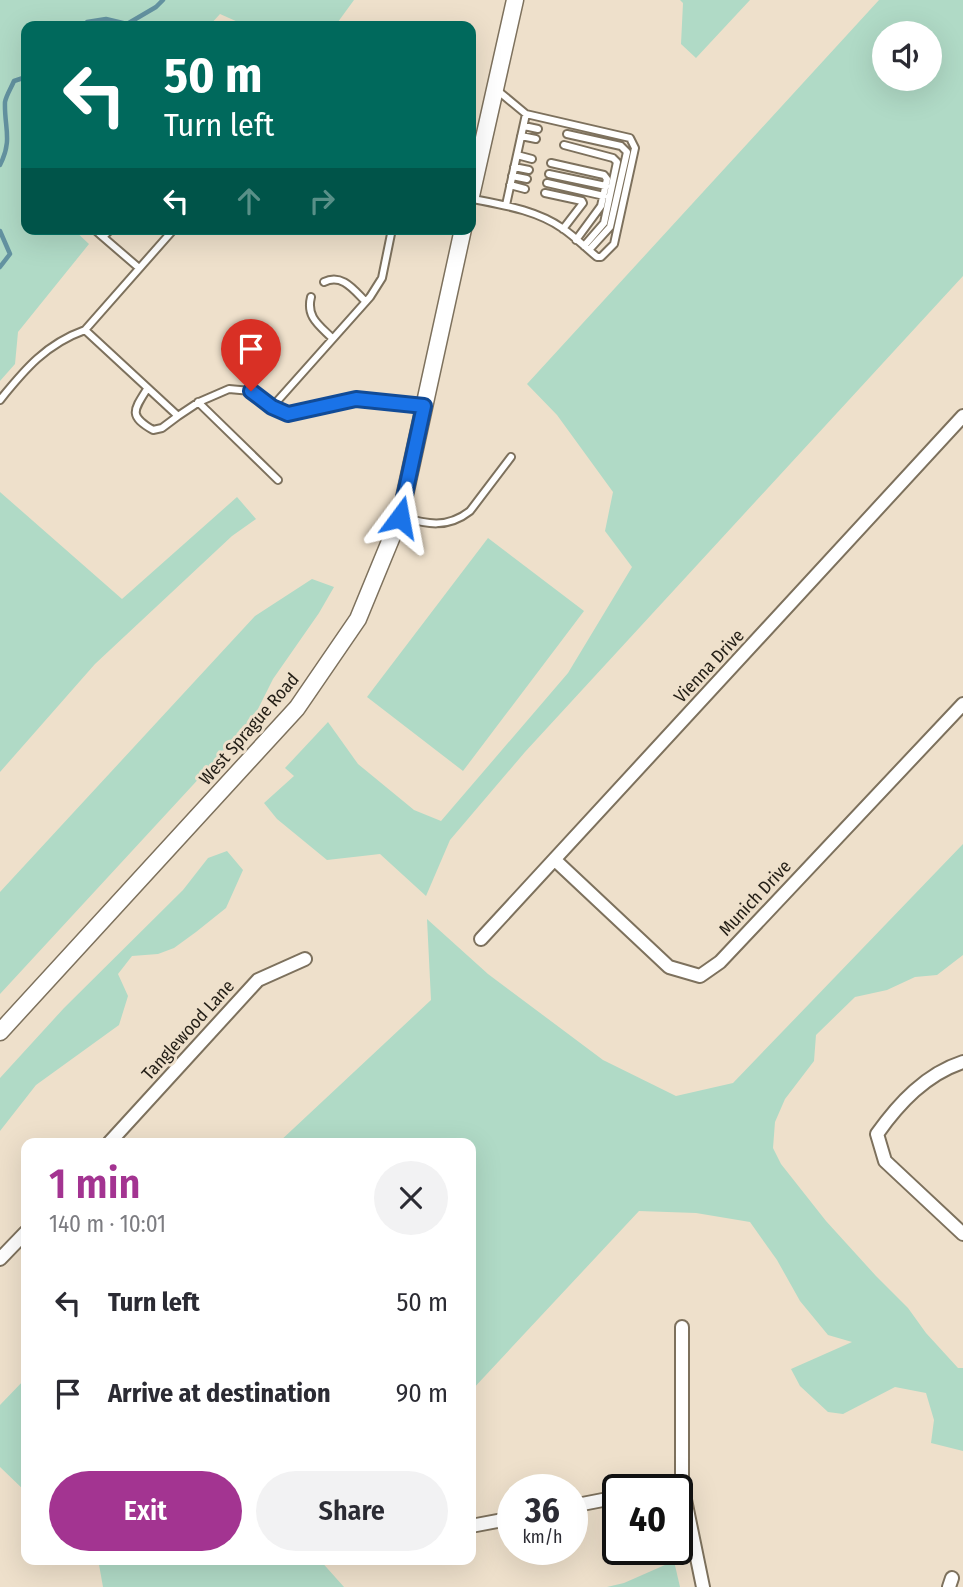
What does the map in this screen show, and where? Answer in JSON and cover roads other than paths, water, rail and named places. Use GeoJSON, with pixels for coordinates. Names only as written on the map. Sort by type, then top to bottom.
{"type":"FeatureCollection","features":[{"type":"Feature","properties":{"kind":"street"},"geometry":{"type":"LineString","coordinates":[[476,174],[515,0]]}},
{"type":"Feature","properties":{"kind":"street","name":"West Sprague Road"},"geometry":{"type":"LineString","coordinates":[[0,1031],[297,708],[358,619],[400,517],[462,235]]}},
{"type":"Feature","properties":{"kind":"street","name":"Vienna Drive"},"geometry":{"type":"LineString","coordinates":[[481,939],[963,416]]}},
{"type":"Feature","properties":{"kind":"street","name":"Munich Drive"},"geometry":{"type":"LineString","coordinates":[[555,860],[669,967],[700,976],[720,962],[963,704]]}},
{"type":"Feature","properties":{"kind":"street","name":"Tanglewood Lane"},"geometry":{"type":"LineString","coordinates":[[114,1138],[258,980],[305,959]]}},
{"type":"Feature","properties":{"kind":"street"},"geometry":{"type":"LineString","coordinates":[[963,1062],[946,1068],[900,1103],[877,1134],[885,1161],[963,1234]]}},
{"type":"Feature","properties":{"kind":"street"},"geometry":{"type":"LineString","coordinates":[[0,1259],[21,1236]]}},
{"type":"Feature","properties":{"kind":"street"},"geometry":{"type":"LineString","coordinates":[[682,1327],[682,1474]]}},
{"type":"Feature","properties":{"kind":"street"},"geometry":{"type":"LineString","coordinates":[[476,1526],[497,1521]]}},
{"type":"Feature","properties":{"kind":"street"},"geometry":{"type":"LineString","coordinates":[[693,1538],[703,1587]]}},
{"type":"Feature","properties":{"kind":"lane"},"geometry":{"type":"LineString","coordinates":[[476,198],[544,218],[563,229],[597,257],[601,257],[614,244],[635,148],[630,138],[526,114],[495,88]]}},
{"type":"Feature","properties":{"kind":"lane"},"geometry":{"type":"LineString","coordinates":[[506,205],[526,114]]}},
{"type":"Feature","properties":{"kind":"lane"},"geometry":{"type":"LineString","coordinates":[[524,126],[538,129]]}},
{"type":"Feature","properties":{"kind":"lane"},"geometry":{"type":"LineString","coordinates":[[567,134],[621,146],[628,152],[610,227],[586,248]]}},
{"type":"Feature","properties":{"kind":"lane"},"geometry":{"type":"LineString","coordinates":[[521,136],[536,139]]}},
{"type":"Feature","properties":{"kind":"lane"},"geometry":{"type":"LineString","coordinates":[[564,145],[613,158],[617,162],[604,223],[586,248]]}},
{"type":"Feature","properties":{"kind":"lane"},"geometry":{"type":"LineString","coordinates":[[517,155],[532,159]]}},
{"type":"Feature","properties":{"kind":"lane"},"geometry":{"type":"LineString","coordinates":[[551,163],[604,175],[607,179],[597,214],[576,240]]}},
{"type":"Feature","properties":{"kind":"lane"},"geometry":{"type":"LineString","coordinates":[[514,167],[529,170]]}},
{"type":"Feature","properties":{"kind":"lane"},"geometry":{"type":"LineString","coordinates":[[549,174],[606,186]]}},
{"type":"Feature","properties":{"kind":"lane"},"geometry":{"type":"LineString","coordinates":[[512,176],[527,179]]}},
{"type":"Feature","properties":{"kind":"lane"},"geometry":{"type":"LineString","coordinates":[[547,183],[604,196]]}},
{"type":"Feature","properties":{"kind":"lane"},"geometry":{"type":"LineString","coordinates":[[510,186],[525,188]]}},
{"type":"Feature","properties":{"kind":"lane"},"geometry":{"type":"LineString","coordinates":[[545,193],[582,201],[583,204],[563,229]]}},
{"type":"Feature","properties":{"kind":"lane"},"geometry":{"type":"LineString","coordinates":[[101,235],[139,268]]}},
{"type":"Feature","properties":{"kind":"lane"},"geometry":{"type":"LineString","coordinates":[[0,400],[43,352],[62,338],[85,330],[169,235]]}},
{"type":"Feature","properties":{"kind":"lane"},"geometry":{"type":"LineString","coordinates":[[272,407],[382,278],[391,235]]}},
{"type":"Feature","properties":{"kind":"lane"},"geometry":{"type":"LineString","coordinates":[[324,282],[338,279],[365,301]]}},
{"type":"Feature","properties":{"kind":"lane"},"geometry":{"type":"LineString","coordinates":[[311,297],[308,307],[312,319],[332,338]]}},
{"type":"Feature","properties":{"kind":"lane"},"geometry":{"type":"LineString","coordinates":[[85,330],[178,416]]}},
{"type":"Feature","properties":{"kind":"lane"},"geometry":{"type":"LineString","coordinates":[[147,389],[135,408],[136,416],[141,423],[153,430],[162,428],[198,402],[229,389],[251,391],[272,407],[288,414],[356,399],[424,406]]}},
{"type":"Feature","properties":{"kind":"lane"},"geometry":{"type":"LineString","coordinates":[[198,402],[278,480]]}},
{"type":"Feature","properties":{"kind":"lane"},"geometry":{"type":"LineString","coordinates":[[400,517],[429,524],[452,522],[461,518],[470,511],[511,457]]}},
{"type":"Feature","properties":{"kind":"waterway"},"geometry":{"type":"LineString","coordinates":[[132,21],[163,0]]}},
{"type":"Feature","properties":{"kind":"waterway"},"geometry":{"type":"LineString","coordinates":[[93,21],[114,21]]}},
{"type":"Feature","properties":{"kind":"waterway"},"geometry":{"type":"LineString","coordinates":[[0,165],[7,141],[6,100],[14,81],[21,79]]}},
{"type":"Feature","properties":{"kind":"waterway"},"geometry":{"type":"LineString","coordinates":[[0,231],[10,254],[0,267]]}}]}
